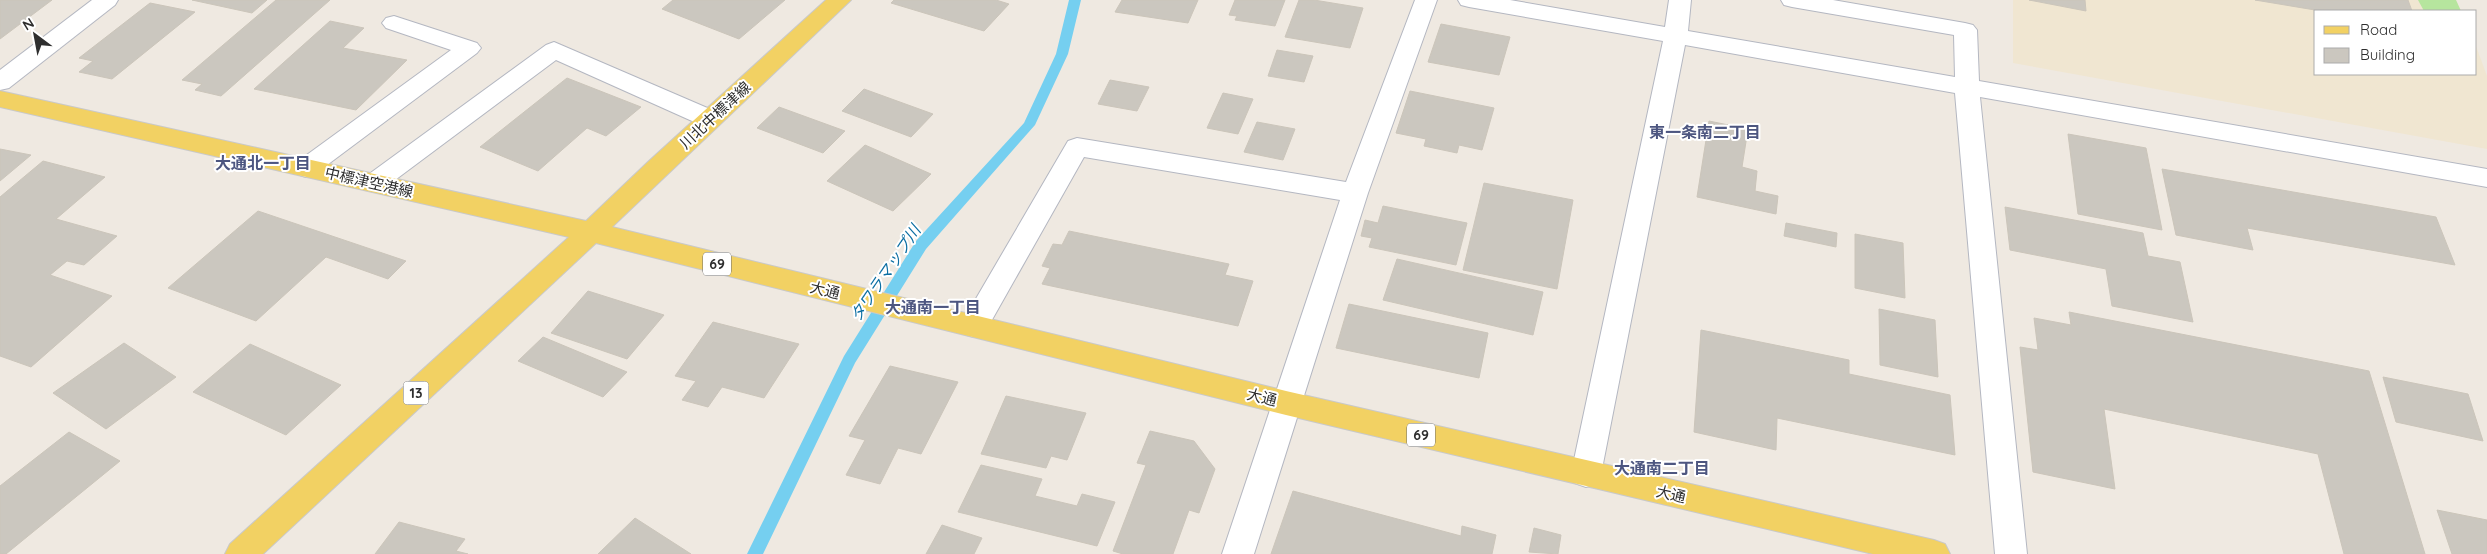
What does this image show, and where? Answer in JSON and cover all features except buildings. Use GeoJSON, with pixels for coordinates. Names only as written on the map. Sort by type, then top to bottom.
{"type":"FeatureCollection","features":[{"type":"Feature","properties":{"kind":"main road","name":"川北中標津線"},"geometry":{"type":"LineString","coordinates":[[591,232],[710,119],[840,0]]}},
{"type":"Feature","properties":{"kind":"main road","name":"中標津空港線"},"geometry":{"type":"LineString","coordinates":[[0,100],[591,232]]}},
{"type":"Feature","properties":{"kind":"main road","name":"大通"},"geometry":{"type":"LineString","coordinates":[[591,232],[1286,403],[1934,554]]}},
{"type":"Feature","properties":{"kind":"main road","name":"13"},"geometry":{"type":"LineString","coordinates":[[241,554],[591,232]]}},
{"type":"Feature","properties":{"kind":"street"},"geometry":{"type":"LineString","coordinates":[[0,82],[107,0]]}},
{"type":"Feature","properties":{"kind":"street"},"geometry":{"type":"LineString","coordinates":[[1238,554],[1355,193],[1426,0]]}},
{"type":"Feature","properties":{"kind":"street"},"geometry":{"type":"LineString","coordinates":[[1469,0],[1676,38],[2487,178]]}},
{"type":"Feature","properties":{"kind":"street"},"geometry":{"type":"LineString","coordinates":[[1586,474],[1676,38],[1680,0]]}},
{"type":"Feature","properties":{"kind":"street"},"geometry":{"type":"LineString","coordinates":[[1792,0],[1965,30],[1967,87],[2011,554]]}},
{"type":"Feature","properties":{"kind":"street"},"geometry":{"type":"LineString","coordinates":[[306,168],[469,48],[394,23]]}},
{"type":"Feature","properties":{"kind":"street"},"geometry":{"type":"LineString","coordinates":[[374,183],[554,50],[710,119]]}},
{"type":"Feature","properties":{"kind":"street"},"geometry":{"type":"LineString","coordinates":[[974,326],[1077,146],[1355,193]]}},
{"type":"Feature","properties":{"kind":"shaded area"},"geometry":{"type":"Polygon","coordinates":[[[2013,0],[2456,0],[2461,10],[2314,10],[2314,75],[2477,75],[2477,49],[2487,76],[2487,149],[2013,63],[2013,0]]]}},
{"type":"Feature","properties":{"kind":"green space"},"geometry":{"type":"Polygon","coordinates":[[[2418,0],[2456,0],[2461,10],[2423,10],[2418,0]]]}},
{"type":"Feature","properties":{"kind":"waterway","name":"タワラマップ川"},"geometry":{"type":"LineString","coordinates":[[755,554],[849,360],[921,245],[1029,125],[1062,54],[1075,0]]}},
{"type":"Feature","properties":{"kind":"district","name":"東一条南二丁目"},"geometry":{"type":"Point","coordinates":[1705,132]}},
{"type":"Feature","properties":{"kind":"district","name":"大通北一丁目"},"geometry":{"type":"Point","coordinates":[263,163]}},
{"type":"Feature","properties":{"kind":"district","name":"大通南一丁目"},"geometry":{"type":"Point","coordinates":[933,307]}},
{"type":"Feature","properties":{"kind":"district","name":"大通南二丁目"},"geometry":{"type":"Point","coordinates":[1662,468]}}]}
